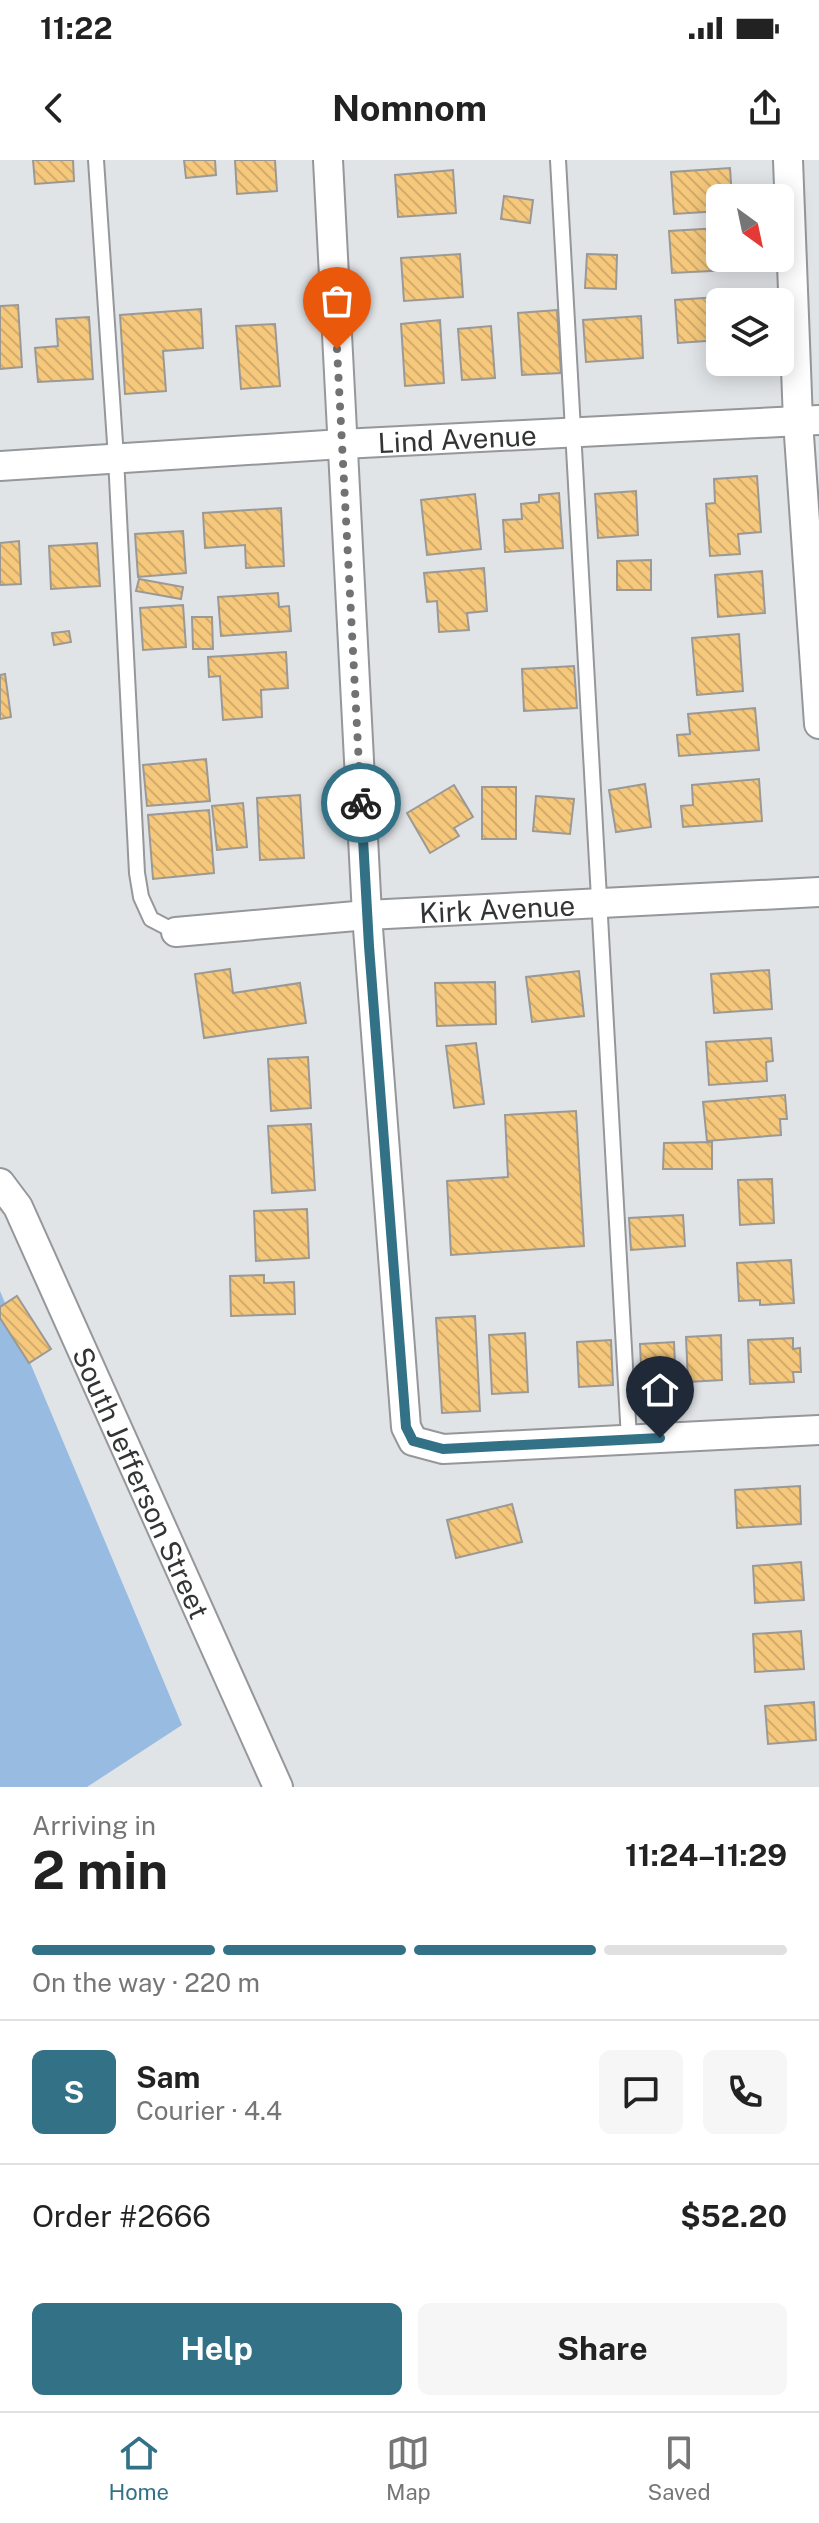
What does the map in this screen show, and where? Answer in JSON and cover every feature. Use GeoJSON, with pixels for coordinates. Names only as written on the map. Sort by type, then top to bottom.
{"type":"FeatureCollection","features":[{"type":"Feature","properties":{"kind":"street"},"geometry":{"type":"LineString","coordinates":[[328,160],[367,915],[406,1427],[413,1441],[443,1449],[819,1430]]}},
{"type":"Feature","properties":{"kind":"street"},"geometry":{"type":"LineString","coordinates":[[788,160],[808,420],[819,724]]}},
{"type":"Feature","properties":{"kind":"street","name":"Lind Avenue"},"geometry":{"type":"LineString","coordinates":[[0,466],[342,444],[808,420]]}},
{"type":"Feature","properties":{"kind":"street","name":"Kirk Avenue"},"geometry":{"type":"LineString","coordinates":[[176,932],[367,915],[819,892]]}},
{"type":"Feature","properties":{"kind":"street","name":"South Jefferson Street"},"geometry":{"type":"LineString","coordinates":[[0,1183],[9,1212],[278,1787]]}},
{"type":"Feature","properties":{"kind":"lane"},"geometry":{"type":"LineString","coordinates":[[96,160],[116,458],[137,873],[141,897],[151,919],[176,932]]}},
{"type":"Feature","properties":{"kind":"lane"},"geometry":{"type":"LineString","coordinates":[[558,160],[629,1439]]}},
{"type":"Feature","properties":{"kind":"shaded area"},"geometry":{"type":"Polygon","coordinates":[[[0,1291],[182,1725],[87,1787],[0,1787],[0,1291]]]}},
{"type":"Feature","properties":{"kind":"building"},"geometry":{"type":"Polygon","coordinates":[[[33,160],[73,160],[74,181],[35,184],[33,160]]]}},
{"type":"Feature","properties":{"kind":"building"},"geometry":{"type":"Polygon","coordinates":[[[184,160],[215,160],[216,175],[186,178],[184,160]]]}},
{"type":"Feature","properties":{"kind":"building"},"geometry":{"type":"Polygon","coordinates":[[[235,160],[275,160],[277,191],[237,194],[235,160]]]}},
{"type":"Feature","properties":{"kind":"building"},"geometry":{"type":"Polygon","coordinates":[[[730,168],[731,184],[706,184],[706,212],[674,214],[671,172],[730,168]]]}},
{"type":"Feature","properties":{"kind":"building"},"geometry":{"type":"Polygon","coordinates":[[[453,170],[456,213],[398,217],[395,175],[453,170]]]}},
{"type":"Feature","properties":{"kind":"building"},"geometry":{"type":"Polygon","coordinates":[[[504,196],[533,200],[530,223],[501,219],[504,196]]]}},
{"type":"Feature","properties":{"kind":"building"},"geometry":{"type":"Polygon","coordinates":[[[706,229],[706,271],[672,273],[669,231],[706,229]]]}},
{"type":"Feature","properties":{"kind":"building"},"geometry":{"type":"Polygon","coordinates":[[[460,254],[463,297],[404,301],[401,258],[460,254]]]}},
{"type":"Feature","properties":{"kind":"building"},"geometry":{"type":"Polygon","coordinates":[[[587,254],[617,255],[616,289],[585,288],[587,254]]]}},
{"type":"Feature","properties":{"kind":"building"},"geometry":{"type":"Polygon","coordinates":[[[706,298],[706,341],[678,343],[675,300],[706,298]]]}},
{"type":"Feature","properties":{"kind":"building"},"geometry":{"type":"Polygon","coordinates":[[[18,305],[22,367],[0,369],[0,306],[18,305]]]}},
{"type":"Feature","properties":{"kind":"building"},"geometry":{"type":"Polygon","coordinates":[[[201,309],[203,348],[163,351],[166,391],[125,394],[120,315],[201,309]]]}},
{"type":"Feature","properties":{"kind":"building"},"geometry":{"type":"Polygon","coordinates":[[[557,310],[561,373],[522,375],[518,313],[557,310]]]}},
{"type":"Feature","properties":{"kind":"building"},"geometry":{"type":"Polygon","coordinates":[[[641,316],[643,358],[586,362],[583,320],[641,316]]]}},
{"type":"Feature","properties":{"kind":"building"},"geometry":{"type":"Polygon","coordinates":[[[89,317],[93,379],[38,382],[35,348],[58,346],[56,319],[89,317]]]}},
{"type":"Feature","properties":{"kind":"building"},"geometry":{"type":"Polygon","coordinates":[[[440,320],[444,383],[405,386],[401,324],[440,320]]]}},
{"type":"Feature","properties":{"kind":"building"},"geometry":{"type":"Polygon","coordinates":[[[275,324],[280,386],[241,389],[236,326],[275,324]]]}},
{"type":"Feature","properties":{"kind":"building"},"geometry":{"type":"Polygon","coordinates":[[[491,326],[495,378],[462,380],[458,329],[491,326]]]}},
{"type":"Feature","properties":{"kind":"building"},"geometry":{"type":"Polygon","coordinates":[[[757,476],[761,532],[738,534],[740,554],[710,556],[706,504],[715,503],[714,479],[757,476]]]}},
{"type":"Feature","properties":{"kind":"building"},"geometry":{"type":"Polygon","coordinates":[[[636,491],[638,535],[598,538],[595,494],[636,491]]]}},
{"type":"Feature","properties":{"kind":"building"},"geometry":{"type":"Polygon","coordinates":[[[559,493],[563,548],[505,552],[503,520],[522,519],[521,504],[539,502],[539,495],[559,493]]]}},
{"type":"Feature","properties":{"kind":"building"},"geometry":{"type":"Polygon","coordinates":[[[475,494],[481,549],[427,555],[421,500],[475,494]]]}},
{"type":"Feature","properties":{"kind":"building"},"geometry":{"type":"Polygon","coordinates":[[[281,508],[284,566],[246,568],[245,545],[205,548],[203,513],[281,508]]]}},
{"type":"Feature","properties":{"kind":"building"},"geometry":{"type":"Polygon","coordinates":[[[183,531],[186,573],[138,577],[135,534],[183,531]]]}},
{"type":"Feature","properties":{"kind":"building"},"geometry":{"type":"Polygon","coordinates":[[[19,541],[21,584],[0,585],[0,543],[19,541]]]}},
{"type":"Feature","properties":{"kind":"building"},"geometry":{"type":"Polygon","coordinates":[[[97,543],[100,586],[51,589],[49,546],[97,543]]]}},
{"type":"Feature","properties":{"kind":"building"},"geometry":{"type":"Polygon","coordinates":[[[651,560],[651,590],[617,590],[617,561],[651,560]]]}},
{"type":"Feature","properties":{"kind":"building"},"geometry":{"type":"Polygon","coordinates":[[[484,568],[487,611],[467,613],[469,630],[439,632],[437,601],[427,602],[424,573],[484,568]]]}},
{"type":"Feature","properties":{"kind":"building"},"geometry":{"type":"Polygon","coordinates":[[[762,571],[765,613],[718,617],[715,575],[762,571]]]}},
{"type":"Feature","properties":{"kind":"building"},"geometry":{"type":"Polygon","coordinates":[[[139,579],[183,587],[181,599],[136,591],[139,579]]]}},
{"type":"Feature","properties":{"kind":"building"},"geometry":{"type":"Polygon","coordinates":[[[278,593],[279,607],[289,606],[291,631],[221,636],[218,597],[278,593]]]}},
{"type":"Feature","properties":{"kind":"building"},"geometry":{"type":"Polygon","coordinates":[[[183,605],[186,647],[143,650],[140,608],[183,605]]]}},
{"type":"Feature","properties":{"kind":"building"},"geometry":{"type":"Polygon","coordinates":[[[192,617],[212,617],[213,649],[193,649],[192,617]]]}},
{"type":"Feature","properties":{"kind":"building"},"geometry":{"type":"Polygon","coordinates":[[[69,631],[71,642],[54,645],[52,633],[69,631]]]}},
{"type":"Feature","properties":{"kind":"building"},"geometry":{"type":"Polygon","coordinates":[[[739,634],[743,691],[697,695],[692,638],[739,634]]]}},
{"type":"Feature","properties":{"kind":"building"},"geometry":{"type":"Polygon","coordinates":[[[286,652],[288,688],[261,690],[262,717],[223,720],[220,676],[209,677],[208,657],[286,652]]]}},
{"type":"Feature","properties":{"kind":"building"},"geometry":{"type":"Polygon","coordinates":[[[574,666],[577,708],[524,711],[522,669],[574,666]]]}},
{"type":"Feature","properties":{"kind":"building"},"geometry":{"type":"Polygon","coordinates":[[[5,674],[11,717],[0,719],[0,675],[5,674]]]}},
{"type":"Feature","properties":{"kind":"building"},"geometry":{"type":"Polygon","coordinates":[[[755,708],[759,750],[679,756],[677,735],[690,734],[688,714],[755,708]]]}},
{"type":"Feature","properties":{"kind":"building"},"geometry":{"type":"Polygon","coordinates":[[[206,759],[210,801],[147,806],[143,765],[206,759]]]}},
{"type":"Feature","properties":{"kind":"building"},"geometry":{"type":"Polygon","coordinates":[[[759,779],[762,821],[683,827],[681,806],[693,805],[692,785],[759,779]]]}},
{"type":"Feature","properties":{"kind":"building"},"geometry":{"type":"Polygon","coordinates":[[[645,784],[651,827],[616,832],[609,790],[645,784]]]}},
{"type":"Feature","properties":{"kind":"building"},"geometry":{"type":"Polygon","coordinates":[[[454,785],[473,817],[454,828],[459,836],[430,853],[407,813],[454,785]]]}},
{"type":"Feature","properties":{"kind":"building"},"geometry":{"type":"Polygon","coordinates":[[[482,787],[516,787],[516,839],[482,839],[482,787]]]}},
{"type":"Feature","properties":{"kind":"building"},"geometry":{"type":"Polygon","coordinates":[[[300,795],[304,858],[260,860],[257,798],[300,795]]]}},
{"type":"Feature","properties":{"kind":"building"},"geometry":{"type":"Polygon","coordinates":[[[536,796],[574,799],[570,834],[533,831],[536,796]]]}},
{"type":"Feature","properties":{"kind":"building"},"geometry":{"type":"Polygon","coordinates":[[[243,803],[247,847],[217,850],[212,806],[243,803]]]}},
{"type":"Feature","properties":{"kind":"building"},"geometry":{"type":"Polygon","coordinates":[[[209,810],[214,873],[153,879],[148,815],[209,810]]]}},
{"type":"Feature","properties":{"kind":"building"},"geometry":{"type":"Polygon","coordinates":[[[230,969],[233,993],[300,983],[306,1023],[204,1038],[195,974],[230,969]]]}},
{"type":"Feature","properties":{"kind":"building"},"geometry":{"type":"Polygon","coordinates":[[[769,970],[772,1009],[714,1013],[711,974],[769,970]]]}},
{"type":"Feature","properties":{"kind":"building"},"geometry":{"type":"Polygon","coordinates":[[[579,971],[584,1016],[532,1022],[526,977],[579,971]]]}},
{"type":"Feature","properties":{"kind":"building"},"geometry":{"type":"Polygon","coordinates":[[[495,982],[496,1024],[437,1026],[435,983],[495,982]]]}},
{"type":"Feature","properties":{"kind":"building"},"geometry":{"type":"Polygon","coordinates":[[[771,1038],[773,1061],[766,1062],[767,1081],[709,1085],[706,1042],[771,1038]]]}},
{"type":"Feature","properties":{"kind":"building"},"geometry":{"type":"Polygon","coordinates":[[[476,1043],[484,1104],[454,1108],[446,1046],[476,1043]]]}},
{"type":"Feature","properties":{"kind":"building"},"geometry":{"type":"Polygon","coordinates":[[[308,1057],[311,1108],[271,1111],[268,1059],[308,1057]]]}},
{"type":"Feature","properties":{"kind":"building"},"geometry":{"type":"Polygon","coordinates":[[[785,1095],[787,1119],[780,1119],[781,1135],[707,1141],[703,1102],[785,1095]]]}},
{"type":"Feature","properties":{"kind":"building"},"geometry":{"type":"Polygon","coordinates":[[[576,1111],[584,1246],[451,1255],[447,1181],[508,1177],[505,1115],[576,1111]]]}},
{"type":"Feature","properties":{"kind":"building"},"geometry":{"type":"Polygon","coordinates":[[[311,1124],[315,1190],[272,1193],[268,1126],[311,1124]]]}},
{"type":"Feature","properties":{"kind":"building"},"geometry":{"type":"Polygon","coordinates":[[[712,1142],[712,1169],[663,1169],[664,1143],[712,1142]]]}},
{"type":"Feature","properties":{"kind":"building"},"geometry":{"type":"Polygon","coordinates":[[[772,1179],[774,1223],[740,1225],[738,1180],[772,1179]]]}},
{"type":"Feature","properties":{"kind":"building"},"geometry":{"type":"Polygon","coordinates":[[[307,1209],[309,1258],[256,1261],[254,1211],[307,1209]]]}},
{"type":"Feature","properties":{"kind":"building"},"geometry":{"type":"Polygon","coordinates":[[[683,1215],[685,1246],[631,1250],[629,1218],[683,1215]]]}},
{"type":"Feature","properties":{"kind":"building"},"geometry":{"type":"Polygon","coordinates":[[[791,1260],[794,1303],[760,1305],[760,1300],[739,1301],[737,1263],[791,1260]]]}},
{"type":"Feature","properties":{"kind":"building"},"geometry":{"type":"Polygon","coordinates":[[[264,1275],[264,1283],[294,1282],[295,1314],[231,1316],[230,1276],[264,1275]]]}},
{"type":"Feature","properties":{"kind":"building"},"geometry":{"type":"Polygon","coordinates":[[[17,1296],[51,1349],[29,1363],[0,1318],[0,1307],[17,1296]]]}},
{"type":"Feature","properties":{"kind":"building"},"geometry":{"type":"Polygon","coordinates":[[[475,1316],[480,1411],[442,1413],[436,1318],[475,1316]]]}},
{"type":"Feature","properties":{"kind":"building"},"geometry":{"type":"Polygon","coordinates":[[[525,1333],[528,1392],[492,1394],[489,1335],[525,1333]]]}},
{"type":"Feature","properties":{"kind":"building"},"geometry":{"type":"Polygon","coordinates":[[[721,1335],[722,1380],[688,1382],[686,1337],[721,1335]]]}},
{"type":"Feature","properties":{"kind":"building"},"geometry":{"type":"Polygon","coordinates":[[[793,1338],[793,1349],[800,1348],[801,1372],[793,1372],[794,1382],[750,1384],[748,1340],[793,1338]]]}},
{"type":"Feature","properties":{"kind":"building"},"geometry":{"type":"Polygon","coordinates":[[[611,1340],[613,1385],[579,1387],[577,1342],[611,1340]]]}},
{"type":"Feature","properties":{"kind":"building"},"geometry":{"type":"Polygon","coordinates":[[[674,1342],[676,1387],[642,1388],[640,1344],[674,1342]]]}},
{"type":"Feature","properties":{"kind":"building"},"geometry":{"type":"Polygon","coordinates":[[[800,1486],[801,1524],[737,1528],[735,1490],[800,1486]]]}},
{"type":"Feature","properties":{"kind":"building"},"geometry":{"type":"Polygon","coordinates":[[[512,1504],[522,1542],[456,1558],[447,1520],[512,1504]]]}},
{"type":"Feature","properties":{"kind":"building"},"geometry":{"type":"Polygon","coordinates":[[[801,1562],[804,1600],[755,1603],[753,1566],[801,1562]]]}},
{"type":"Feature","properties":{"kind":"building"},"geometry":{"type":"Polygon","coordinates":[[[801,1631],[804,1669],[755,1672],[753,1634],[801,1631]]]}},
{"type":"Feature","properties":{"kind":"building"},"geometry":{"type":"Polygon","coordinates":[[[814,1702],[816,1740],[768,1744],[765,1706],[814,1702]]]}},
{"type":"Feature","properties":{"kind":"way so far"},"geometry":{"type":"LineString","coordinates":[[337,349],[361,803]]}},
{"type":"Feature","properties":{"kind":"route"},"geometry":{"type":"LineString","coordinates":[[361,803],[406,1427],[413,1441],[443,1449],[660,1438]]}}]}
